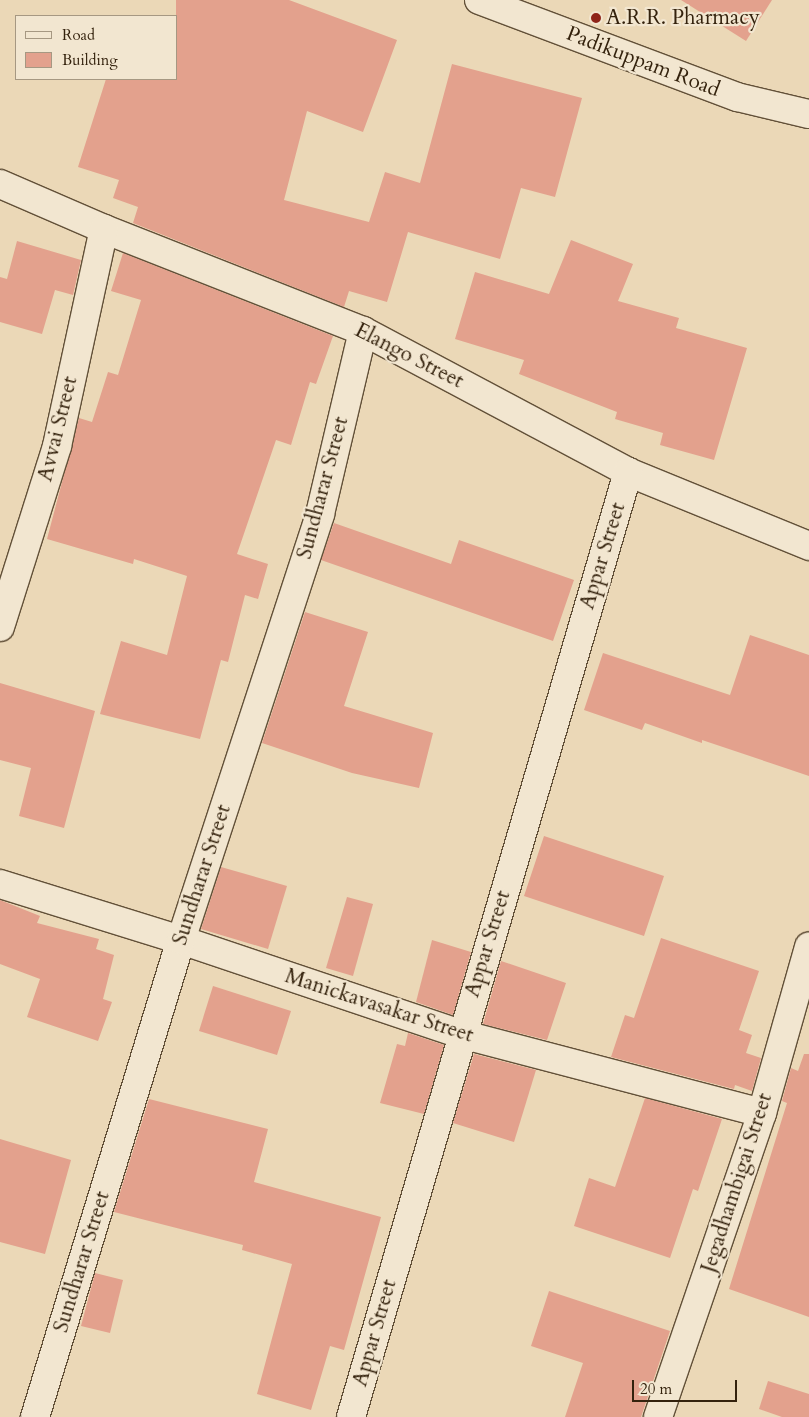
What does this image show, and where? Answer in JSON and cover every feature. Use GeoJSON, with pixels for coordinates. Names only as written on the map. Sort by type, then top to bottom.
{"type":"FeatureCollection","features":[{"type":"Feature","properties":{"kind":"street","name":"Padikuppam Road"},"geometry":{"type":"LineString","coordinates":[[479,0],[737,97],[809,114]]}},
{"type":"Feature","properties":{"kind":"street","name":"Elango Street"},"geometry":{"type":"LineString","coordinates":[[0,184],[104,229],[363,331],[628,472],[809,546]]}},
{"type":"Feature","properties":{"kind":"street","name":"Avvai Street"},"geometry":{"type":"LineString","coordinates":[[0,626],[57,446],[104,229]]}},
{"type":"Feature","properties":{"kind":"street","name":"Sundharar Street"},"geometry":{"type":"LineString","coordinates":[[35,1417],[181,940],[320,514],[363,331]]}},
{"type":"Feature","properties":{"kind":"street","name":"Appar Street"},"geometry":{"type":"LineString","coordinates":[[351,1417],[461,1034],[628,472]]}},
{"type":"Feature","properties":{"kind":"street","name":"Manickavasakar Street"},"geometry":{"type":"LineString","coordinates":[[0,884],[181,940],[461,1034],[762,1113]]}},
{"type":"Feature","properties":{"kind":"street","name":"Jegadhambigai Street"},"geometry":{"type":"LineString","coordinates":[[658,1417],[762,1113],[809,947]]}},
{"type":"Feature","properties":{"kind":"building"},"geometry":{"type":"Polygon","coordinates":[[[176,0],[289,0],[397,40],[363,132],[307,111],[284,200],[369,222],[385,172],[420,183],[452,64],[582,98],[555,197],[521,188],[500,259],[408,232],[387,302],[349,291],[344,307],[133,223],[138,207],[113,198],[119,180],[78,167],[106,80],[178,80],[178,15],[176,15],[176,0]]]}},
{"type":"Feature","properties":{"kind":"building"},"geometry":{"type":"Polygon","coordinates":[[[681,0],[772,0],[746,41],[681,0]]]}},
{"type":"Feature","properties":{"kind":"building"},"geometry":{"type":"Polygon","coordinates":[[[571,240],[633,264],[618,301],[679,318],[676,328],[747,348],[714,460],[660,445],[663,433],[615,419],[617,412],[519,374],[524,360],[455,339],[475,272],[549,294],[571,240]]]}},
{"type":"Feature","properties":{"kind":"building"},"geometry":{"type":"Polygon","coordinates":[[[17,241],[81,260],[73,295],[55,290],[42,334],[0,322],[0,277],[7,279],[17,241]]]}},
{"type":"Feature","properties":{"kind":"building"},"geometry":{"type":"Polygon","coordinates":[[[123,253],[333,336],[316,384],[310,382],[291,445],[276,440],[237,554],[268,564],[258,599],[245,595],[228,662],[221,660],[200,739],[100,714],[121,641],[167,655],[187,576],[134,559],[133,564],[47,539],[79,418],[92,422],[108,372],[118,375],[141,300],[111,291],[123,253]]]}},
{"type":"Feature","properties":{"kind":"building"},"geometry":{"type":"Polygon","coordinates":[[[334,523],[451,564],[459,540],[574,580],[553,641],[321,560],[334,523]]]}},
{"type":"Feature","properties":{"kind":"building"},"geometry":{"type":"Polygon","coordinates":[[[305,612],[368,632],[344,706],[433,733],[419,788],[352,773],[262,743],[305,612]]]}},
{"type":"Feature","properties":{"kind":"building"},"geometry":{"type":"Polygon","coordinates":[[[750,635],[809,655],[809,776],[702,740],[702,743],[645,723],[642,730],[584,710],[603,653],[730,695],[750,635]]]}},
{"type":"Feature","properties":{"kind":"building"},"geometry":{"type":"Polygon","coordinates":[[[0,683],[95,711],[64,828],[19,816],[31,768],[0,760],[0,683]]]}},
{"type":"Feature","properties":{"kind":"building"},"geometry":{"type":"Polygon","coordinates":[[[544,836],[664,876],[644,936],[524,896],[544,836]]]}},
{"type":"Feature","properties":{"kind":"building"},"geometry":{"type":"Polygon","coordinates":[[[221,867],[287,886],[268,949],[201,929],[221,867]]]}},
{"type":"Feature","properties":{"kind":"building"},"geometry":{"type":"Polygon","coordinates":[[[347,897],[373,904],[353,976],[326,968],[347,897]]]}},
{"type":"Feature","properties":{"kind":"building"},"geometry":{"type":"Polygon","coordinates":[[[0,900],[40,916],[37,923],[99,939],[96,949],[114,955],[103,999],[112,1002],[98,1041],[27,1017],[40,979],[0,964],[0,900]]]}},
{"type":"Feature","properties":{"kind":"building"},"geometry":{"type":"Polygon","coordinates":[[[661,938],[759,971],[739,1030],[752,1035],[746,1053],[761,1058],[752,1091],[735,1085],[734,1089],[611,1057],[625,1015],[634,1018],[661,938]]]}},
{"type":"Feature","properties":{"kind":"building"},"geometry":{"type":"Polygon","coordinates":[[[432,940],[471,952],[453,1015],[416,1002],[432,940]]]}},
{"type":"Feature","properties":{"kind":"building"},"geometry":{"type":"Polygon","coordinates":[[[501,961],[566,983],[547,1040],[483,1024],[501,961]]]}},
{"type":"Feature","properties":{"kind":"building"},"geometry":{"type":"Polygon","coordinates":[[[213,986],[291,1011],[277,1055],[199,1031],[213,986]]]}},
{"type":"Feature","properties":{"kind":"building"},"geometry":{"type":"Polygon","coordinates":[[[408,1033],[444,1045],[424,1114],[380,1103],[397,1044],[405,1046],[408,1033]]]}},
{"type":"Feature","properties":{"kind":"building"},"geometry":{"type":"Polygon","coordinates":[[[474,1054],[536,1070],[514,1142],[453,1123],[474,1054]]]}},
{"type":"Feature","properties":{"kind":"building"},"geometry":{"type":"Polygon","coordinates":[[[804,1054],[809,1054],[809,1317],[729,1289],[787,1103],[782,1101],[791,1068],[798,1071],[804,1054]]]}},
{"type":"Feature","properties":{"kind":"building"},"geometry":{"type":"Polygon","coordinates":[[[645,1098],[722,1119],[698,1191],[693,1189],[670,1258],[574,1226],[589,1178],[615,1187],[645,1098]]]}},
{"type":"Feature","properties":{"kind":"building"},"geometry":{"type":"Polygon","coordinates":[[[149,1099],[268,1129],[254,1182],[381,1217],[344,1350],[330,1346],[311,1410],[257,1394],[292,1264],[242,1250],[243,1245],[114,1212],[149,1099]]]}},
{"type":"Feature","properties":{"kind":"building"},"geometry":{"type":"Polygon","coordinates":[[[0,1139],[71,1160],[45,1254],[0,1242],[0,1139]]]}},
{"type":"Feature","properties":{"kind":"building"},"geometry":{"type":"Polygon","coordinates":[[[95,1273],[123,1280],[110,1333],[81,1326],[95,1273]]]}},
{"type":"Feature","properties":{"kind":"building"},"geometry":{"type":"Polygon","coordinates":[[[549,1291],[670,1331],[641,1417],[565,1417],[583,1363],[531,1346],[549,1291]]]}},
{"type":"Feature","properties":{"kind":"building"},"geometry":{"type":"Polygon","coordinates":[[[768,1381],[809,1394],[809,1417],[782,1417],[759,1409],[768,1381]]]}},
{"type":"Feature","properties":{"kind":"place","name":"A.R.R. Pharmacy"},"geometry":{"type":"Point","coordinates":[596,18]}}]}
